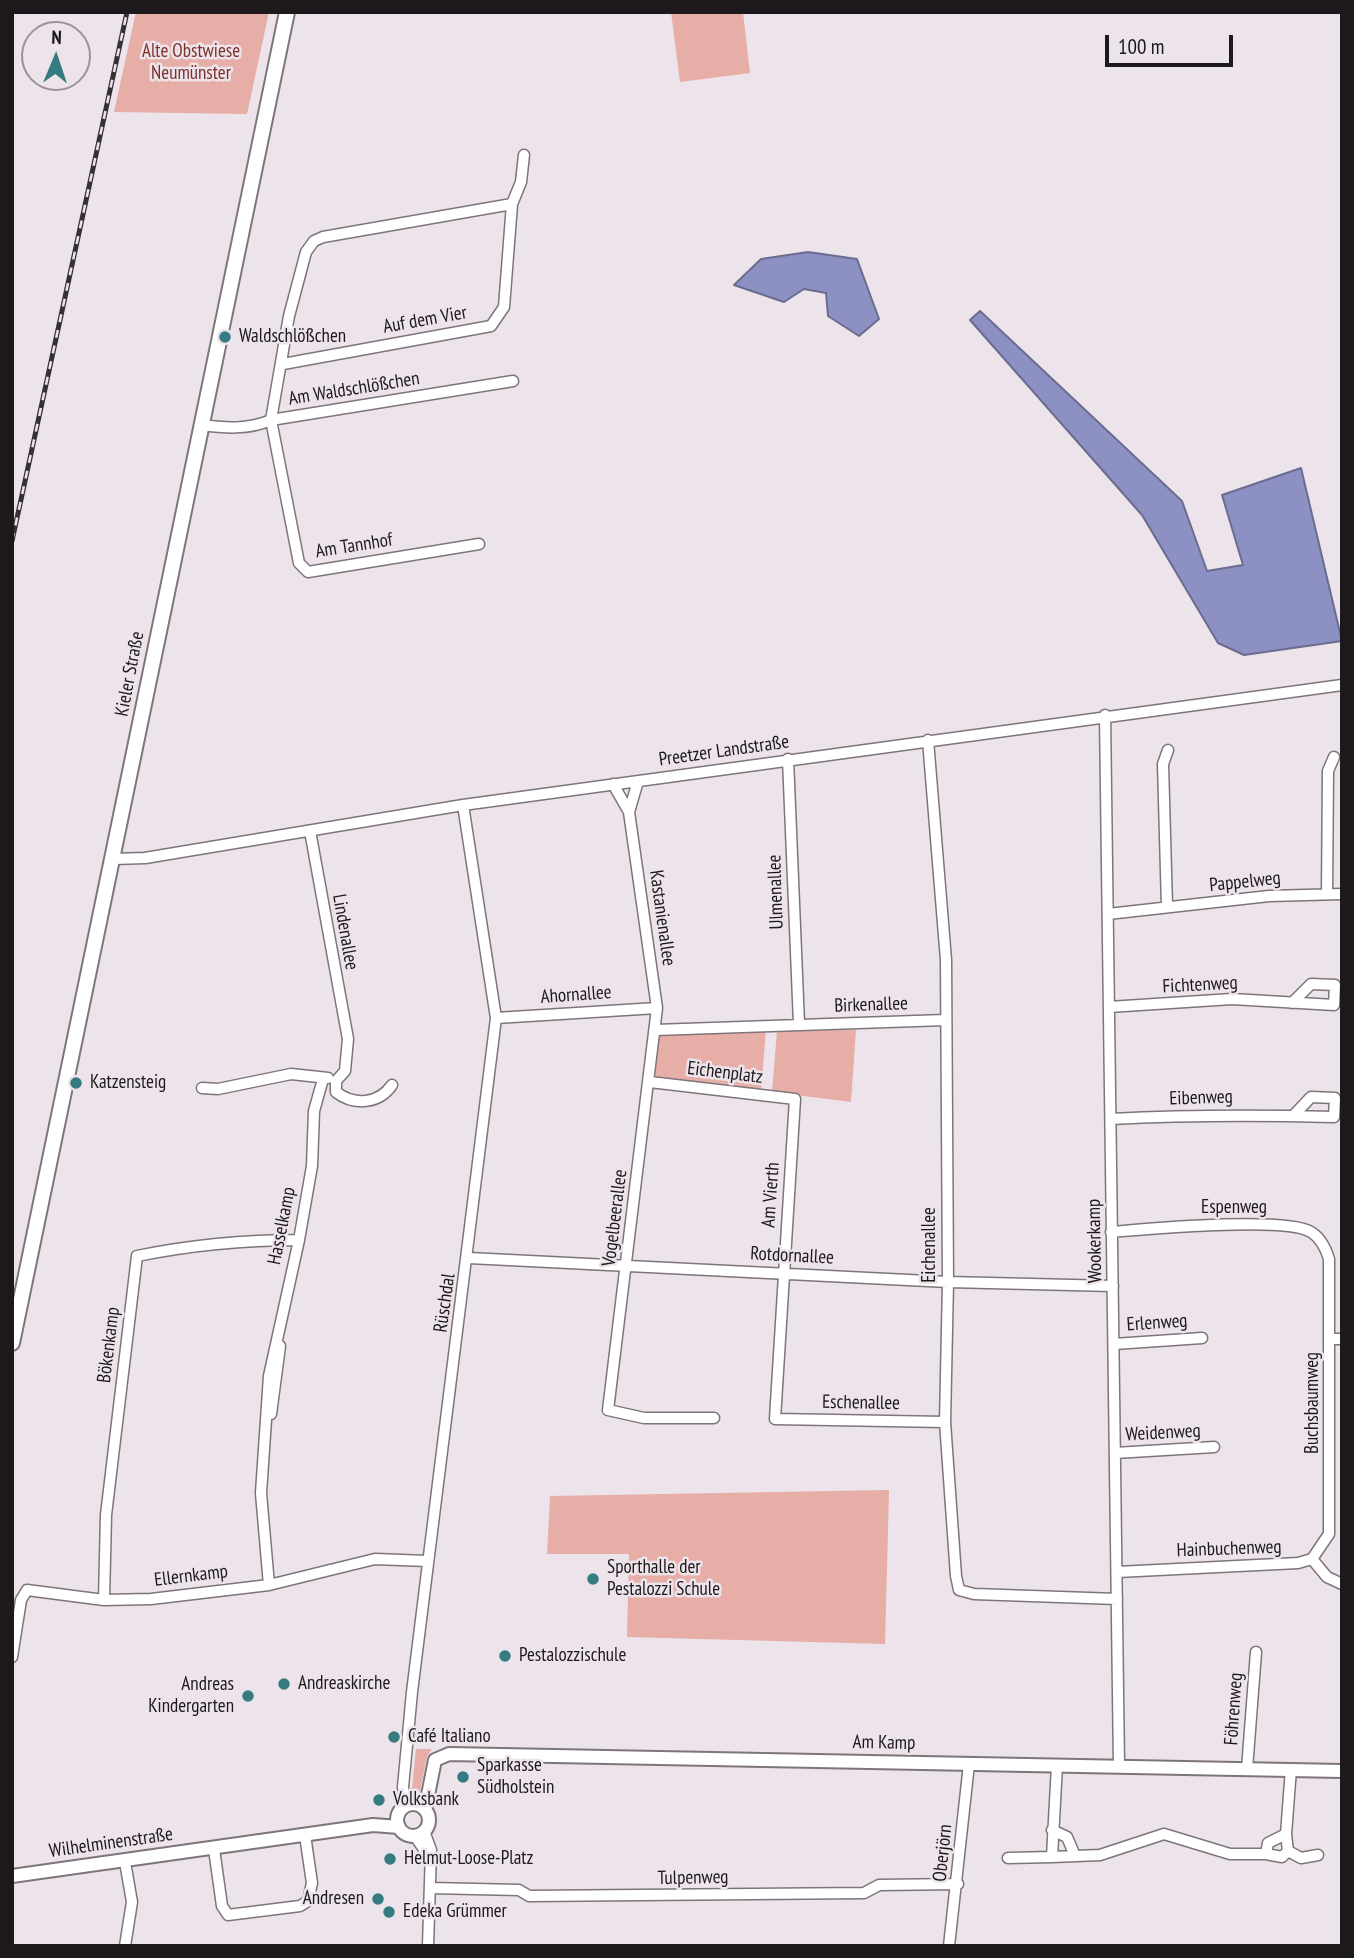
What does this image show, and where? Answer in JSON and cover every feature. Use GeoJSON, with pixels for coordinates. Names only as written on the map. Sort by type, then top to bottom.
{"type":"FeatureCollection","features":[{"type":"Feature","properties":{"kind":"main road","name":"Kieler Straße"},"geometry":{"type":"LineString","coordinates":[[12,1343],[287,12]]}},
{"type":"Feature","properties":{"kind":"street","name":"Auf dem Vier"},"geometry":{"type":"LineString","coordinates":[[283,364],[491,326],[504,307],[512,204],[521,182],[524,155]]}},
{"type":"Feature","properties":{"kind":"street"},"geometry":{"type":"LineString","coordinates":[[271,421],[293,303],[306,252],[314,241],[323,237],[512,204]]}},
{"type":"Feature","properties":{"kind":"street","name":"Am Waldschlößchen"},"geometry":{"type":"LineString","coordinates":[[200,425],[225,428],[257,426],[271,421],[513,381]]}},
{"type":"Feature","properties":{"kind":"street","name":"Am Tannhof"},"geometry":{"type":"LineString","coordinates":[[271,421],[299,563],[308,572],[479,544]]}},
{"type":"Feature","properties":{"kind":"street","name":"Preetzer Landstraße"},"geometry":{"type":"LineString","coordinates":[[113,859],[145,858],[463,805],[638,780],[1342,685]]}},
{"type":"Feature","properties":{"kind":"street","name":"Wookerkamp"},"geometry":{"type":"LineString","coordinates":[[1105,715],[1119,1766]]}},
{"type":"Feature","properties":{"kind":"street","name":"Eichenallee"},"geometry":{"type":"LineString","coordinates":[[928,740],[946,960],[948,1282],[945,1422],[959,1590],[974,1594],[1117,1599]]}},
{"type":"Feature","properties":{"kind":"street"},"geometry":{"type":"LineString","coordinates":[[1167,907],[1163,764],[1168,751]]}},
{"type":"Feature","properties":{"kind":"street"},"geometry":{"type":"LineString","coordinates":[[1327,894],[1328,771],[1334,757]]}},
{"type":"Feature","properties":{"kind":"street","name":"Ulmenallee"},"geometry":{"type":"LineString","coordinates":[[788,759],[799,1024]]}},
{"type":"Feature","properties":{"kind":"street","name":"Kastanienallee"},"geometry":{"type":"LineString","coordinates":[[629,812],[638,780]]}},
{"type":"Feature","properties":{"kind":"street","name":"Kastanienallee"},"geometry":{"type":"LineString","coordinates":[[613,784],[629,812],[657,1008],[655,1030]]}},
{"type":"Feature","properties":{"kind":"street","name":"Rüschdal"},"geometry":{"type":"LineString","coordinates":[[409,1812],[403,1787],[427,1561],[469,1258],[496,1018],[463,805]]}},
{"type":"Feature","properties":{"kind":"street","name":"Lindenallee"},"geometry":{"type":"LineString","coordinates":[[310,831],[348,1039],[345,1071],[336,1087]]}},
{"type":"Feature","properties":{"kind":"street","name":"Pappelweg"},"geometry":{"type":"LineString","coordinates":[[1108,914],[1269,896],[1342,894]]}},
{"type":"Feature","properties":{"kind":"street","name":"Fichtenweg"},"geometry":{"type":"LineString","coordinates":[[1109,1007],[1232,999],[1292,1003]]}},
{"type":"Feature","properties":{"kind":"street","name":"Ahornallee"},"geometry":{"type":"LineString","coordinates":[[496,1018],[657,1008]]}},
{"type":"Feature","properties":{"kind":"street","name":"Birkenallee"},"geometry":{"type":"LineString","coordinates":[[799,1024],[945,1020]]}},
{"type":"Feature","properties":{"kind":"street","name":"Eichenplatz"},"geometry":{"type":"LineString","coordinates":[[655,1030],[799,1024]]}},
{"type":"Feature","properties":{"kind":"street","name":"Vogelbeerallee"},"geometry":{"type":"LineString","coordinates":[[655,1030],[608,1410],[644,1418],[714,1418]]}},
{"type":"Feature","properties":{"kind":"street"},"geometry":{"type":"LineString","coordinates":[[202,1088],[218,1089],[291,1074],[313,1074],[323,1079],[330,1077],[346,1099],[375,1100],[385,1096],[392,1085]]}},
{"type":"Feature","properties":{"kind":"street"},"geometry":{"type":"LineString","coordinates":[[323,1079],[321,1092],[329,1096],[336,1087]]}},
{"type":"Feature","properties":{"kind":"street","name":"Eichenplatz"},"geometry":{"type":"LineString","coordinates":[[650,1082],[795,1099]]}},
{"type":"Feature","properties":{"kind":"street","name":"Hasselkamp"},"geometry":{"type":"LineString","coordinates":[[269,1585],[261,1493],[269,1376],[299,1240],[312,1166],[314,1111],[321,1092]]}},
{"type":"Feature","properties":{"kind":"street","name":"Am Vierth"},"geometry":{"type":"LineString","coordinates":[[775,1419],[795,1099]]}},
{"type":"Feature","properties":{"kind":"street","name":"Eibenweg"},"geometry":{"type":"LineString","coordinates":[[1111,1119],[1215,1113],[1293,1116]]}},
{"type":"Feature","properties":{"kind":"street","name":"Espenweg"},"geometry":{"type":"LineString","coordinates":[[1111,1232],[1186,1226],[1302,1228],[1312,1233],[1325,1247],[1329,1271]]}},
{"type":"Feature","properties":{"kind":"street","name":"Bökenkamp"},"geometry":{"type":"LineString","coordinates":[[104,1600],[107,1515],[137,1256],[235,1241],[299,1240]]}},
{"type":"Feature","properties":{"kind":"street","name":"Rotdornallee"},"geometry":{"type":"LineString","coordinates":[[469,1258],[948,1282],[1113,1286]]}},
{"type":"Feature","properties":{"kind":"street","name":"Buchsbaumweg"},"geometry":{"type":"LineString","coordinates":[[1312,1559],[1329,1534],[1337,1449],[1329,1271]]}},
{"type":"Feature","properties":{"kind":"street","name":"Erlenweg"},"geometry":{"type":"LineString","coordinates":[[1114,1344],[1202,1338]]}},
{"type":"Feature","properties":{"kind":"street"},"geometry":{"type":"LineString","coordinates":[[1330,1339],[1342,1339]]}},
{"type":"Feature","properties":{"kind":"street","name":"Eschenallee"},"geometry":{"type":"LineString","coordinates":[[775,1419],[945,1422]]}},
{"type":"Feature","properties":{"kind":"street","name":"Weidenweg"},"geometry":{"type":"LineString","coordinates":[[1115,1453],[1214,1447]]}},
{"type":"Feature","properties":{"kind":"street","name":"Ellernkamp"},"geometry":{"type":"LineString","coordinates":[[12,1657],[21,1600],[27,1590],[104,1600],[151,1599],[269,1585],[375,1559],[427,1561]]}},
{"type":"Feature","properties":{"kind":"street"},"geometry":{"type":"LineString","coordinates":[[1312,1559],[1327,1577],[1342,1584]]}},
{"type":"Feature","properties":{"kind":"street","name":"Hainbuchenweg"},"geometry":{"type":"LineString","coordinates":[[1116,1572],[1291,1564],[1312,1559]]}},
{"type":"Feature","properties":{"kind":"street","name":"Föhrenweg"},"geometry":{"type":"LineString","coordinates":[[1247,1769],[1256,1652]]}},
{"type":"Feature","properties":{"kind":"street","name":"Am Kamp"},"geometry":{"type":"LineString","coordinates":[[409,1812],[428,1785],[432,1768],[442,1756],[457,1754],[1342,1770]]}},
{"type":"Feature","properties":{"kind":"street","name":"Oberjörn"},"geometry":{"type":"LineString","coordinates":[[949,1946],[958,1884],[969,1764]]}},
{"type":"Feature","properties":{"kind":"street"},"geometry":{"type":"LineString","coordinates":[[1052,1857],[1057,1765]]}},
{"type":"Feature","properties":{"kind":"street"},"geometry":{"type":"LineString","coordinates":[[1288,1851],[1286,1834],[1291,1769]]}},
{"type":"Feature","properties":{"kind":"street"},"geometry":{"type":"LineString","coordinates":[[409,1812],[429,1820],[419,1833],[405,1833],[409,1812]]}},
{"type":"Feature","properties":{"kind":"street","name":"Wilhelminenstraße"},"geometry":{"type":"LineString","coordinates":[[12,1876],[373,1825],[409,1812]]}},
{"type":"Feature","properties":{"kind":"street"},"geometry":{"type":"LineString","coordinates":[[1052,1830],[1067,1837],[1075,1856]]}},
{"type":"Feature","properties":{"kind":"street"},"geometry":{"type":"LineString","coordinates":[[419,1833],[431,1850],[428,1946]]}},
{"type":"Feature","properties":{"kind":"street"},"geometry":{"type":"LineString","coordinates":[[1008,1858],[1075,1856],[1121,1851],[1164,1834],[1230,1854],[1282,1857],[1288,1851]]}},
{"type":"Feature","properties":{"kind":"street"},"geometry":{"type":"LineString","coordinates":[[1266,1854],[1268,1843],[1286,1834]]}},
{"type":"Feature","properties":{"kind":"street"},"geometry":{"type":"LineString","coordinates":[[214,1849],[222,1906],[228,1915],[242,1916],[300,1906],[308,1901],[312,1884],[305,1835]]}},
{"type":"Feature","properties":{"kind":"street"},"geometry":{"type":"LineString","coordinates":[[1288,1851],[1301,1858],[1318,1855]]}},
{"type":"Feature","properties":{"kind":"street"},"geometry":{"type":"LineString","coordinates":[[125,1862],[132,1902],[125,1946]]}},
{"type":"Feature","properties":{"kind":"street","name":"Tulpenweg"},"geometry":{"type":"LineString","coordinates":[[429,1888],[519,1890],[529,1896],[608,1896],[863,1893],[879,1885],[958,1884]]}},
{"type":"Feature","properties":{"kind":"green space","name":"Alte Obstwiese Neumünster"},"geometry":{"type":"Polygon","coordinates":[[[136,12],[269,12],[247,114],[114,112],[136,12]]]}},
{"type":"Feature","properties":{"kind":"green space"},"geometry":{"type":"Polygon","coordinates":[[[671,12],[743,12],[750,73],[680,82],[671,12]]]}},
{"type":"Feature","properties":{"kind":"green space"},"geometry":{"type":"Polygon","coordinates":[[[766,1030],[761,1091],[655,1077],[659,1034],[766,1030]]]}},
{"type":"Feature","properties":{"kind":"green space"},"geometry":{"type":"Polygon","coordinates":[[[856,1030],[851,1102],[772,1092],[777,1031],[856,1030]]]}},
{"type":"Feature","properties":{"kind":"green space"},"geometry":{"type":"Polygon","coordinates":[[[889,1490],[885,1644],[627,1637],[629,1554],[547,1554],[550,1496],[889,1490]]]}},
{"type":"Feature","properties":{"kind":"green space"},"geometry":{"type":"Polygon","coordinates":[[[416,1749],[432,1749],[427,1756],[420,1791],[412,1790],[416,1749]]]}},
{"type":"Feature","properties":{"kind":"water"},"geometry":{"type":"Polygon","coordinates":[[[808,252],[857,259],[879,319],[859,336],[828,316],[826,293],[804,289],[784,302],[734,285],[761,259],[808,252]]]}},
{"type":"Feature","properties":{"kind":"water"},"geometry":{"type":"Polygon","coordinates":[[[980,311],[1182,501],[1207,571],[1243,565],[1222,495],[1301,468],[1342,641],[1244,655],[1218,643],[1142,515],[970,320],[980,311]]]}},
{"type":"Feature","properties":{"kind":"railway"},"geometry":{"type":"LineString","coordinates":[[12,541],[127,12]]}},
{"type":"Feature","properties":{"kind":"place","name":"Waldschlößchen"},"geometry":{"type":"Point","coordinates":[225,337]}},
{"type":"Feature","properties":{"kind":"place","name":"Katzensteig"},"geometry":{"type":"Point","coordinates":[76,1083]}},
{"type":"Feature","properties":{"kind":"place","name":"Sporthalle der Pestalozzi Schule"},"geometry":{"type":"Point","coordinates":[593,1579]}},
{"type":"Feature","properties":{"kind":"place","name":"Pestalozzischule"},"geometry":{"type":"Point","coordinates":[505,1656]}},
{"type":"Feature","properties":{"kind":"place","name":"Andreaskirche"},"geometry":{"type":"Point","coordinates":[284,1684]}},
{"type":"Feature","properties":{"kind":"place","name":"Andreas Kindergarten"},"geometry":{"type":"Point","coordinates":[248,1696]}},
{"type":"Feature","properties":{"kind":"place","name":"Café Italiano"},"geometry":{"type":"Point","coordinates":[394,1737]}},
{"type":"Feature","properties":{"kind":"place","name":"Sparkasse Südholstein"},"geometry":{"type":"Point","coordinates":[463,1777]}},
{"type":"Feature","properties":{"kind":"place","name":"Volksbank"},"geometry":{"type":"Point","coordinates":[379,1800]}},
{"type":"Feature","properties":{"kind":"place","name":"Helmut-Loose-Platz"},"geometry":{"type":"Point","coordinates":[390,1859]}},
{"type":"Feature","properties":{"kind":"place","name":"Andresen"},"geometry":{"type":"Point","coordinates":[378,1899]}},
{"type":"Feature","properties":{"kind":"place","name":"Edeka Grümmer"},"geometry":{"type":"Point","coordinates":[389,1912]}}]}
